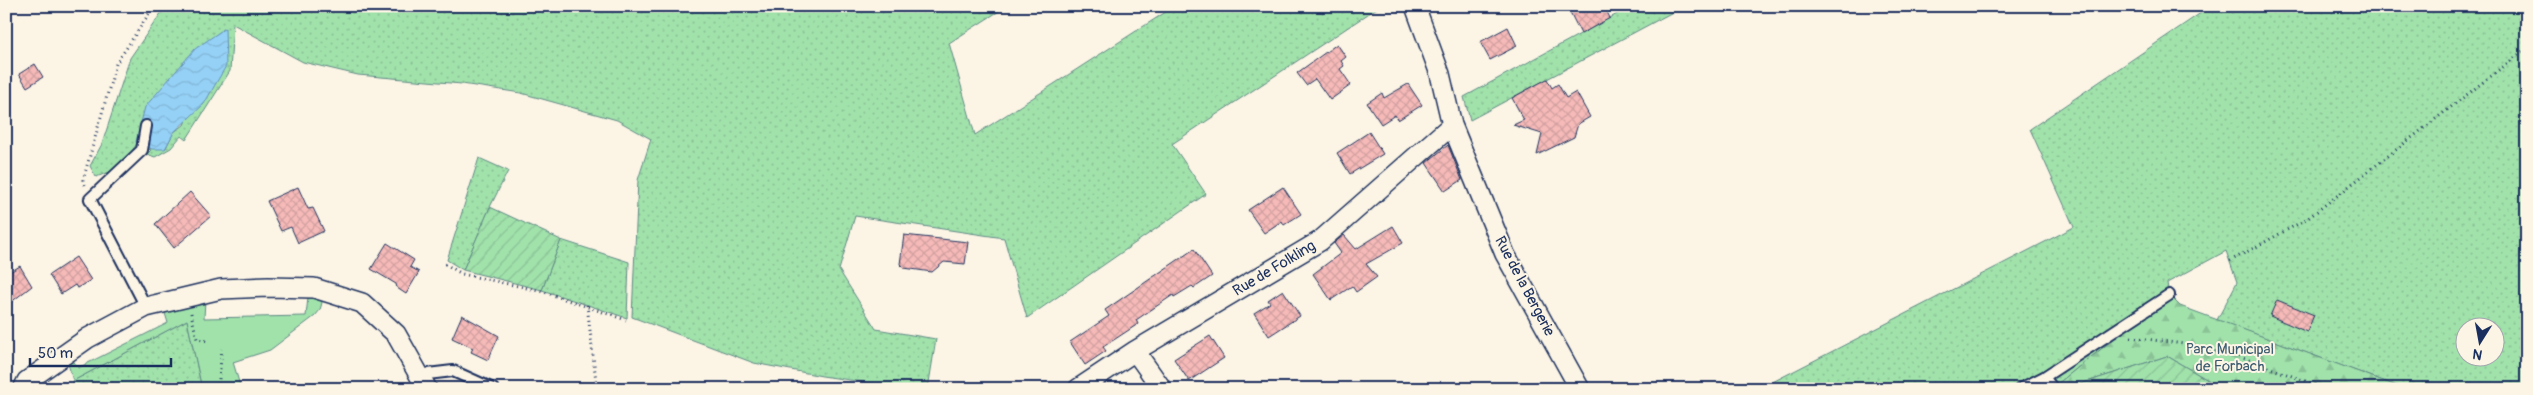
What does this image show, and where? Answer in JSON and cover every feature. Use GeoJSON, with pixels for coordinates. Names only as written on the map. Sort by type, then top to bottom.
{"type":"FeatureCollection","features":[{"type":"Feature","properties":{"kind":"street","name":"Rue de la Bergerie"},"geometry":{"type":"LineString","coordinates":[[1415,6],[1440,74],[1452,125],[1505,254],[1580,389]]}},
{"type":"Feature","properties":{"kind":"street","name":"Rue de Folkling"},"geometry":{"type":"LineString","coordinates":[[1078,389],[1135,351],[1320,241],[1452,125]]}},
{"type":"Feature","properties":{"kind":"street"},"geometry":{"type":"LineString","coordinates":[[23,389],[27,381],[88,338],[146,306],[221,289],[314,288],[362,303],[396,334],[423,382]]}},
{"type":"Feature","properties":{"kind":"street"},"geometry":{"type":"LineString","coordinates":[[1135,351],[1162,389]]}},
{"type":"Feature","properties":{"kind":"lane"},"geometry":{"type":"LineString","coordinates":[[146,126],[142,150],[90,199],[146,306]]}},
{"type":"Feature","properties":{"kind":"lane"},"geometry":{"type":"LineString","coordinates":[[2020,389],[2044,377],[2169,295]]}},
{"type":"Feature","properties":{"kind":"lane"},"geometry":{"type":"LineString","coordinates":[[423,382],[453,371],[493,389]]}},
{"type":"Feature","properties":{"kind":"lane"},"geometry":{"type":"LineString","coordinates":[[2044,377],[2053,389]]}},
{"type":"Feature","properties":{"kind":"path"},"geometry":{"type":"LineString","coordinates":[[90,199],[83,180],[116,64],[154,6]]}},
{"type":"Feature","properties":{"kind":"path"},"geometry":{"type":"LineString","coordinates":[[2230,261],[2307,219],[2527,48]]}},
{"type":"Feature","properties":{"kind":"path"},"geometry":{"type":"LineString","coordinates":[[445,264],[462,274],[542,291],[626,320]]}},
{"type":"Feature","properties":{"kind":"path"},"geometry":{"type":"LineString","coordinates":[[186,297],[197,339],[210,341]]}},
{"type":"Feature","properties":{"kind":"path"},"geometry":{"type":"LineString","coordinates":[[587,305],[597,389]]}},
{"type":"Feature","properties":{"kind":"path"},"geometry":{"type":"LineString","coordinates":[[2108,335],[2184,344],[2246,359],[2327,389]]}},
{"type":"Feature","properties":{"kind":"path"},"geometry":{"type":"LineString","coordinates":[[218,389],[222,349]]}},
{"type":"Feature","properties":{"kind":"green space"},"geometry":{"type":"Polygon","coordinates":[[[166,6],[1007,6],[949,43],[975,135],[1175,6],[1380,6],[1172,144],[1206,194],[1027,318],[1004,238],[855,216],[839,270],[876,329],[936,339],[928,389],[912,389],[822,376],[754,363],[632,317],[638,180],[651,139],[617,120],[521,93],[462,84],[358,75],[303,62],[233,24],[230,71],[186,140],[181,136],[171,148],[155,157],[147,154],[151,150],[137,144],[118,169],[96,177],[90,166],[102,144],[130,58],[166,6]],[[224,29],[165,149],[174,132],[184,125],[224,29]]]}},
{"type":"Feature","properties":{"kind":"green space"},"geometry":{"type":"Polygon","coordinates":[[[1632,6],[1684,6],[1470,120],[1464,97],[1632,6]]]}},
{"type":"Feature","properties":{"kind":"green space"},"geometry":{"type":"Polygon","coordinates":[[[2211,6],[2527,6],[2527,389],[2443,386],[2405,389],[2217,320],[2237,282],[2226,251],[2167,283],[2169,295],[2051,389],[1759,389],[2074,227],[2030,129],[2211,6]]]}},
{"type":"Feature","properties":{"kind":"green space"},"geometry":{"type":"Polygon","coordinates":[[[479,158],[508,171],[463,270],[447,260],[479,158]]]}},
{"type":"Feature","properties":{"kind":"green space"},"geometry":{"type":"Polygon","coordinates":[[[490,207],[561,240],[542,290],[463,270],[490,207]]]}},
{"type":"Feature","properties":{"kind":"green space"},"geometry":{"type":"Polygon","coordinates":[[[561,240],[629,262],[627,318],[542,290],[561,240]]]}},
{"type":"Feature","properties":{"kind":"green space"},"geometry":{"type":"Polygon","coordinates":[[[309,288],[325,291],[320,310],[315,316],[270,350],[233,362],[241,389],[202,389],[187,320],[73,381],[67,360],[71,357],[78,368],[168,323],[164,310],[205,300],[204,318],[306,316],[309,288]]]}},
{"type":"Feature","properties":{"kind":"green space","name":"Parc Municipal de Forbach"},"geometry":{"type":"Polygon","coordinates":[[[2169,295],[2180,306],[2405,389],[2223,389],[2167,356],[2065,389],[2051,389],[2169,295]]]}},
{"type":"Feature","properties":{"kind":"green space"},"geometry":{"type":"Polygon","coordinates":[[[187,320],[202,389],[75,389],[73,381],[187,320]]]}},
{"type":"Feature","properties":{"kind":"green space"},"geometry":{"type":"Polygon","coordinates":[[[2167,356],[2223,389],[2065,389],[2167,356]]]}},
{"type":"Feature","properties":{"kind":"green space"},"geometry":{"type":"Polygon","coordinates":[[[2443,386],[2483,388],[2487,389],[2415,389],[2443,386]]]}},
{"type":"Feature","properties":{"kind":"water"},"geometry":{"type":"Polygon","coordinates":[[[225,28],[226,66],[204,104],[174,132],[165,149],[152,149],[136,142],[145,107],[195,49],[225,28]]]}},
{"type":"Feature","properties":{"kind":"building"},"geometry":{"type":"Polygon","coordinates":[[[1567,6],[1604,6],[1610,18],[1581,34],[1567,6]]]}},
{"type":"Feature","properties":{"kind":"building"},"geometry":{"type":"Polygon","coordinates":[[[1508,27],[1517,46],[1490,60],[1480,42],[1508,27]]]}},
{"type":"Feature","properties":{"kind":"building"},"geometry":{"type":"Polygon","coordinates":[[[1337,44],[1346,57],[1341,61],[1344,66],[1340,69],[1351,85],[1330,100],[1315,79],[1306,85],[1297,73],[1337,44]]]}},
{"type":"Feature","properties":{"kind":"building"},"geometry":{"type":"Polygon","coordinates":[[[35,64],[43,77],[27,87],[19,74],[35,64]]]}},
{"type":"Feature","properties":{"kind":"building"},"geometry":{"type":"Polygon","coordinates":[[[1547,79],[1552,88],[1558,84],[1566,98],[1576,92],[1590,117],[1578,124],[1574,137],[1537,155],[1542,134],[1513,125],[1524,120],[1512,98],[1547,79]]]}},
{"type":"Feature","properties":{"kind":"building"},"geometry":{"type":"Polygon","coordinates":[[[1408,84],[1422,105],[1398,120],[1395,115],[1381,124],[1367,103],[1382,93],[1384,98],[1408,84]]]}},
{"type":"Feature","properties":{"kind":"building"},"geometry":{"type":"Polygon","coordinates":[[[1369,132],[1383,154],[1350,174],[1337,153],[1369,132]]]}},
{"type":"Feature","properties":{"kind":"building"},"geometry":{"type":"Polygon","coordinates":[[[1448,145],[1462,180],[1445,191],[1426,163],[1448,145]]]}},
{"type":"Feature","properties":{"kind":"building"},"geometry":{"type":"Polygon","coordinates":[[[298,187],[308,209],[313,208],[324,231],[298,243],[291,227],[281,231],[267,201],[298,187]]]}},
{"type":"Feature","properties":{"kind":"building"},"geometry":{"type":"Polygon","coordinates":[[[1283,187],[1301,214],[1284,225],[1282,221],[1264,233],[1248,210],[1283,187]]]}},
{"type":"Feature","properties":{"kind":"building"},"geometry":{"type":"Polygon","coordinates":[[[190,192],[211,216],[174,248],[155,224],[190,192]]]}},
{"type":"Feature","properties":{"kind":"building"},"geometry":{"type":"Polygon","coordinates":[[[1393,226],[1403,243],[1366,264],[1377,277],[1356,292],[1352,286],[1331,300],[1313,274],[1341,253],[1334,243],[1344,235],[1356,249],[1393,226]]]}},
{"type":"Feature","properties":{"kind":"building"},"geometry":{"type":"Polygon","coordinates":[[[904,235],[968,242],[965,264],[944,262],[932,272],[904,268],[900,264],[904,235]]]}},
{"type":"Feature","properties":{"kind":"building"},"geometry":{"type":"Polygon","coordinates":[[[387,243],[414,260],[410,267],[419,272],[406,294],[397,288],[396,284],[371,269],[387,243]]]}},
{"type":"Feature","properties":{"kind":"building"},"geometry":{"type":"Polygon","coordinates":[[[1194,249],[1212,276],[1194,288],[1192,286],[1174,297],[1173,295],[1136,320],[1138,324],[1103,347],[1106,351],[1085,365],[1070,342],[1109,316],[1105,310],[1194,249]]]}},
{"type":"Feature","properties":{"kind":"building"},"geometry":{"type":"Polygon","coordinates":[[[76,257],[91,280],[77,288],[75,285],[61,294],[49,275],[76,257]]]}},
{"type":"Feature","properties":{"kind":"building"},"geometry":{"type":"Polygon","coordinates":[[[20,266],[32,286],[6,306],[6,267],[10,272],[20,266]]]}},
{"type":"Feature","properties":{"kind":"building"},"geometry":{"type":"Polygon","coordinates":[[[1283,290],[1300,316],[1269,336],[1254,313],[1270,303],[1268,300],[1283,290]]]}},
{"type":"Feature","properties":{"kind":"building"},"geometry":{"type":"Polygon","coordinates":[[[2277,300],[2314,315],[2307,332],[2270,316],[2277,300]]]}},
{"type":"Feature","properties":{"kind":"building"},"geometry":{"type":"Polygon","coordinates":[[[462,315],[499,336],[488,360],[471,352],[473,348],[452,338],[462,315]]]}},
{"type":"Feature","properties":{"kind":"building"},"geometry":{"type":"Polygon","coordinates":[[[1210,336],[1224,358],[1189,381],[1174,359],[1210,336]]]}}]}
